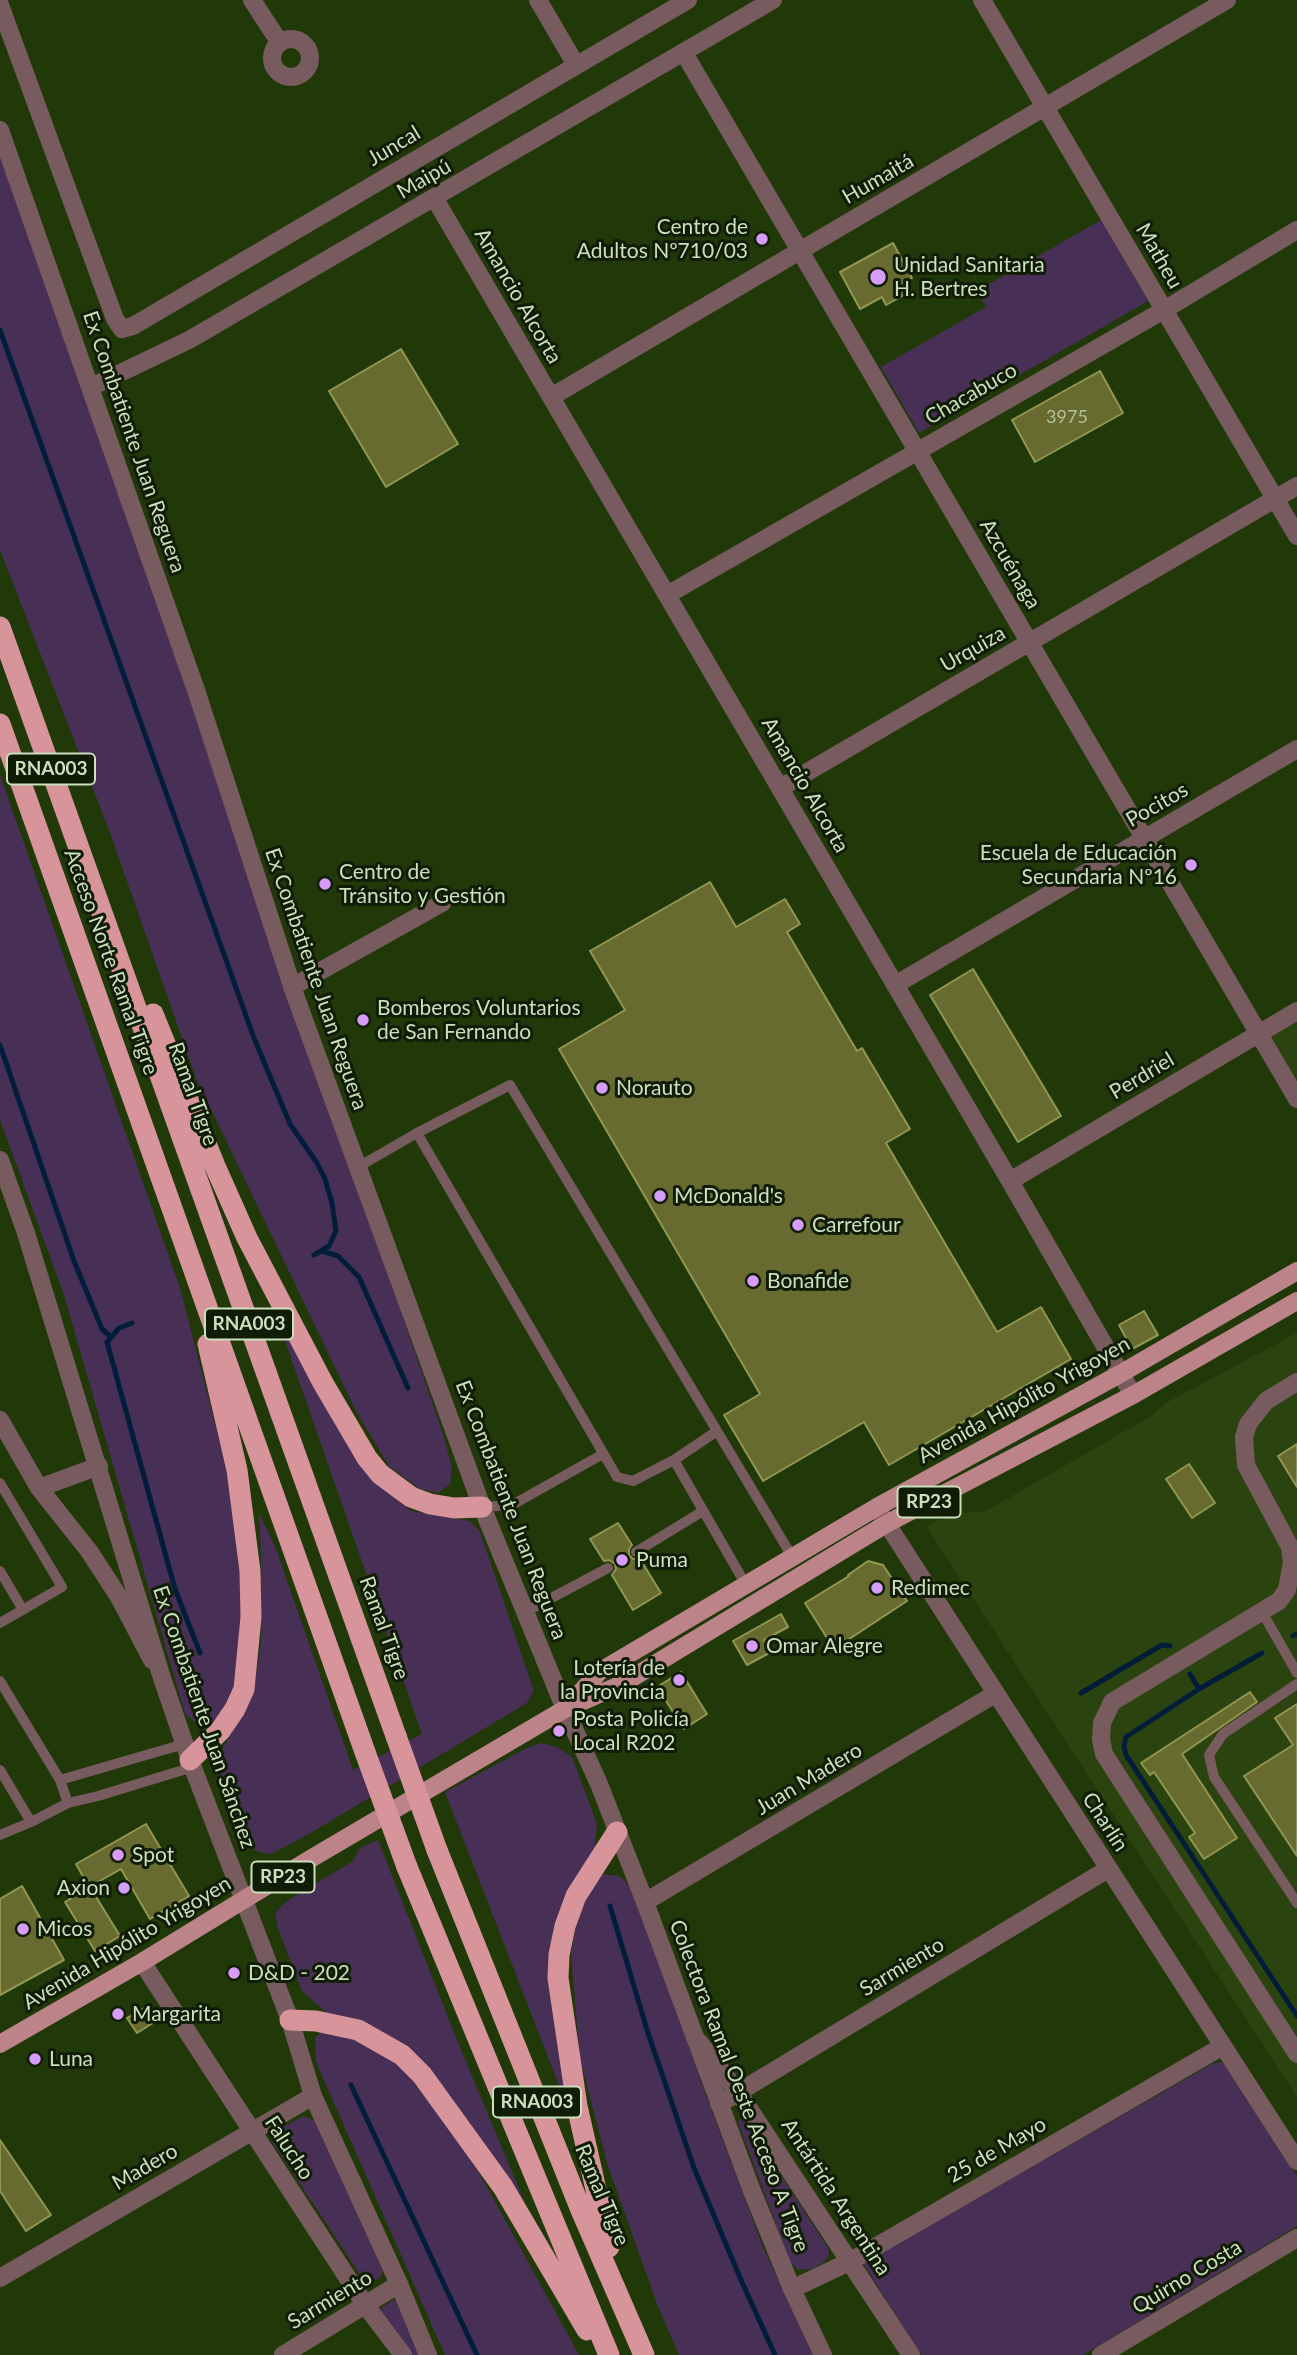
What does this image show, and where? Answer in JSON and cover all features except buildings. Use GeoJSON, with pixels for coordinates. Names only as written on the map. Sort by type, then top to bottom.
{"type":"FeatureCollection","features":[{"type":"Feature","properties":{"kind":"highway","name":"Acceso Norte Ramal Tigre"},"geometry":{"type":"LineString","coordinates":[[0,627],[102,911]]}},
{"type":"Feature","properties":{"kind":"highway","name":"Acceso Norte Ramal Tigre"},"geometry":{"type":"LineString","coordinates":[[0,724],[175,1216]]}},
{"type":"Feature","properties":{"kind":"highway"},"geometry":{"type":"LineString","coordinates":[[102,911],[155,1018],[247,1238],[349,1431],[380,1474],[411,1497],[454,1508],[482,1507]]}},
{"type":"Feature","properties":{"kind":"highway","name":"Ramal Tigre"},"geometry":{"type":"LineString","coordinates":[[102,911],[437,1850],[580,2210],[643,2354]]}},
{"type":"Feature","properties":{"kind":"highway"},"geometry":{"type":"LineString","coordinates":[[175,1216],[237,1470],[250,1583],[250,1651],[244,1689],[235,1709],[220,1731],[189,1757]]}},
{"type":"Feature","properties":{"kind":"highway","name":"RNA003"},"geometry":{"type":"LineString","coordinates":[[175,1216],[407,1867],[609,2355]]}},
{"type":"Feature","properties":{"kind":"highway"},"geometry":{"type":"LineString","coordinates":[[617,1832],[576,1896],[565,1926],[558,1978],[577,2106],[604,2232],[643,2354]]}},
{"type":"Feature","properties":{"kind":"highway"},"geometry":{"type":"LineString","coordinates":[[290,2020],[326,2022],[358,2030],[402,2054],[422,2074],[503,2187],[601,2355]]}},
{"type":"Feature","properties":{"kind":"main road","name":"Avenida Hipólito Yrigoyen"},"geometry":{"type":"LineString","coordinates":[[565,1709],[599,1672],[877,1507],[1120,1374],[1297,1270]]}},
{"type":"Feature","properties":{"kind":"main road","name":"Avenida Hipólito Yrigoyen"},"geometry":{"type":"LineString","coordinates":[[0,2044],[565,1709],[622,1684],[886,1524],[1133,1395],[1297,1301]]}},
{"type":"Feature","properties":{"kind":"street"},"geometry":{"type":"LineString","coordinates":[[253,0],[280,43]]}},
{"type":"Feature","properties":{"kind":"street"},"geometry":{"type":"LineString","coordinates":[[538,0],[576,65]]}},
{"type":"Feature","properties":{"kind":"street","name":"Juncal"},"geometry":{"type":"LineString","coordinates":[[0,5],[110,306],[122,329],[133,326],[688,0]]}},
{"type":"Feature","properties":{"kind":"street","name":"Maipú"},"geometry":{"type":"LineString","coordinates":[[91,387],[189,340],[773,0]]}},
{"type":"Feature","properties":{"kind":"street","name":"Matheu"},"geometry":{"type":"LineString","coordinates":[[982,0],[1297,536]]}},
{"type":"Feature","properties":{"kind":"street","name":"Humaitá"},"geometry":{"type":"LineString","coordinates":[[551,397],[1227,0]]}},
{"type":"Feature","properties":{"kind":"street","name":"Azcuénaga"},"geometry":{"type":"LineString","coordinates":[[684,53],[1297,1098]]}},
{"type":"Feature","properties":{"kind":"street","name":"Ex Combatiente Juan Reguera"},"geometry":{"type":"LineString","coordinates":[[0,130],[193,681],[292,987],[482,1507],[617,1832]]}},
{"type":"Feature","properties":{"kind":"street","name":"Amancio Alcorta"},"geometry":{"type":"LineString","coordinates":[[435,199],[1133,1395]]}},
{"type":"Feature","properties":{"kind":"street","name":"Chacabuco"},"geometry":{"type":"LineString","coordinates":[[667,595],[1164,310],[1297,230]]}},
{"type":"Feature","properties":{"kind":"street","name":"Urquiza"},"geometry":{"type":"LineString","coordinates":[[780,788],[1297,486]]}},
{"type":"Feature","properties":{"kind":"street","name":"Pocitos"},"geometry":{"type":"LineString","coordinates":[[895,985],[1297,749]]}},
{"type":"Feature","properties":{"kind":"street"},"geometry":{"type":"LineString","coordinates":[[292,987],[442,903]]}},
{"type":"Feature","properties":{"kind":"street","name":"Perdriel"},"geometry":{"type":"LineString","coordinates":[[1010,1181],[1297,1011]]}},
{"type":"Feature","properties":{"kind":"street","name":"Ex Combatiente Juan Sánchez"},"geometry":{"type":"LineString","coordinates":[[0,1160],[26,1233],[162,1678],[189,1757],[290,2020],[313,2096],[399,2284],[428,2355]]}},
{"type":"Feature","properties":{"kind":"street"},"geometry":{"type":"LineString","coordinates":[[1297,1382],[1266,1401],[1248,1424],[1244,1437],[1246,1465],[1290,1548],[1292,1563],[1287,1590],[1279,1601],[1262,1612],[1112,1702],[1102,1723],[1101,1739],[1104,1754],[1297,2054]]}},
{"type":"Feature","properties":{"kind":"street"},"geometry":{"type":"LineString","coordinates":[[0,1420],[39,1488],[89,1551],[119,1597],[162,1678]]}},
{"type":"Feature","properties":{"kind":"street"},"geometry":{"type":"LineString","coordinates":[[39,1488],[99,1466]]}},
{"type":"Feature","properties":{"kind":"street","name":"Charlín"},"geometry":{"type":"LineString","coordinates":[[877,1507],[1297,2161]]}},
{"type":"Feature","properties":{"kind":"street","name":"Juan Madero"},"geometry":{"type":"LineString","coordinates":[[645,1902],[995,1694]]}},
{"type":"Feature","properties":{"kind":"street","name":"Colectora Ramal Oeste Acceso A Tigre"},"geometry":{"type":"LineString","coordinates":[[617,1832],[719,2104],[792,2289],[823,2355]]}},
{"type":"Feature","properties":{"kind":"street","name":"Sarmiento"},"geometry":{"type":"LineString","coordinates":[[719,2104],[1108,1869]]}},
{"type":"Feature","properties":{"kind":"street","name":"Falucho"},"geometry":{"type":"LineString","coordinates":[[142,1962],[366,2306],[403,2355]]}},
{"type":"Feature","properties":{"kind":"street","name":"Antártida Argentina"},"geometry":{"type":"LineString","coordinates":[[693,2034],[738,2092],[911,2355]]}},
{"type":"Feature","properties":{"kind":"street","name":"25 de Mayo"},"geometry":{"type":"LineString","coordinates":[[792,2289],[851,2261],[1223,2046]]}},
{"type":"Feature","properties":{"kind":"street","name":"Madero"},"geometry":{"type":"LineString","coordinates":[[0,2278],[313,2096]]}},
{"type":"Feature","properties":{"kind":"street","name":"Quirno Costa"},"geometry":{"type":"LineString","coordinates":[[1101,2355],[1297,2238]]}},
{"type":"Feature","properties":{"kind":"street","name":"Sarmiento"},"geometry":{"type":"LineString","coordinates":[[283,2355],[399,2284]]}},
{"type":"Feature","properties":{"kind":"lane"},"geometry":{"type":"LineString","coordinates":[[358,1167],[510,1085],[793,1558]]}},
{"type":"Feature","properties":{"kind":"lane"},"geometry":{"type":"LineString","coordinates":[[417,1133],[617,1477],[633,1481],[674,1460],[718,1431]]}},
{"type":"Feature","properties":{"kind":"lane"},"geometry":{"type":"LineString","coordinates":[[482,1507],[512,1505],[603,1454]]}},
{"type":"Feature","properties":{"kind":"lane"},"geometry":{"type":"LineString","coordinates":[[674,1460],[746,1585]]}},
{"type":"Feature","properties":{"kind":"lane"},"geometry":{"type":"LineString","coordinates":[[0,1483],[62,1587],[0,1623]]}},
{"type":"Feature","properties":{"kind":"lane"},"geometry":{"type":"LineString","coordinates":[[636,1552],[703,1511]]}},
{"type":"Feature","properties":{"kind":"lane"},"geometry":{"type":"LineString","coordinates":[[525,1612],[608,1568]]}},
{"type":"Feature","properties":{"kind":"lane"},"geometry":{"type":"LineString","coordinates":[[0,1571],[23,1610]]}},
{"type":"Feature","properties":{"kind":"lane"},"geometry":{"type":"LineString","coordinates":[[1262,1612],[1297,1673]]}},
{"type":"Feature","properties":{"kind":"lane"},"geometry":{"type":"LineString","coordinates":[[0,1681],[60,1780],[68,1803]]}},
{"type":"Feature","properties":{"kind":"lane"},"geometry":{"type":"LineString","coordinates":[[1297,1684],[1223,1734],[1209,1755],[1214,1777],[1297,1903]]}},
{"type":"Feature","properties":{"kind":"lane"},"geometry":{"type":"LineString","coordinates":[[60,1780],[189,1757]]}},
{"type":"Feature","properties":{"kind":"lane"},"geometry":{"type":"LineString","coordinates":[[0,1835],[68,1803],[98,1796],[189,1757]]}},
{"type":"Feature","properties":{"kind":"lane"},"geometry":{"type":"LineString","coordinates":[[0,1770],[31,1822]]}},
{"type":"Feature","properties":{"kind":"shaded area"},"geometry":{"type":"Polygon","coordinates":[[[0,146],[442,1431],[452,1467],[450,1484],[438,1493],[420,1489],[389,1466],[356,1411],[196,1078],[109,830],[0,550],[0,146]]]}},
{"type":"Feature","properties":{"kind":"shaded area"},"geometry":{"type":"Polygon","coordinates":[[[1101,220],[1148,301],[919,433],[881,367],[986,307],[977,291],[1101,220]]]}},
{"type":"Feature","properties":{"kind":"shaded area"},"geometry":{"type":"Polygon","coordinates":[[[0,775],[180,1288],[233,1493],[243,1564],[239,1689],[212,1724],[195,1722],[185,1714],[64,1295],[0,1120],[0,775]]]}},
{"type":"Feature","properties":{"kind":"shaded area"},"geometry":{"type":"Polygon","coordinates":[[[1297,1020],[1297,1083],[1269,1036],[1297,1020]]]}},
{"type":"Feature","properties":{"kind":"shaded area"},"geometry":{"type":"Polygon","coordinates":[[[260,1269],[386,1491],[411,1511],[470,1521],[480,1532],[534,1691],[527,1703],[271,1854],[256,1851],[241,1839],[222,1779],[219,1756],[254,1690],[261,1641],[259,1513],[275,1546],[353,1770],[422,1734],[260,1269]]]}},
{"type":"Feature","properties":{"kind":"shaded area"},"geometry":{"type":"Polygon","coordinates":[[[1297,1333],[1297,2097],[926,1526],[954,1514],[986,1511],[1153,1415],[1166,1403],[1297,1333]]]}},
{"type":"Feature","properties":{"kind":"shaded area"},"geometry":{"type":"Polygon","coordinates":[[[540,1743],[557,1747],[572,1757],[597,1824],[595,1849],[552,1976],[564,2085],[562,2093],[445,1792],[540,1743]]]}},
{"type":"Feature","properties":{"kind":"shaded area"},"geometry":{"type":"Polygon","coordinates":[[[378,1840],[530,2215],[431,2076],[328,2014],[302,1991],[275,1913],[287,1901],[353,1861],[360,1848],[378,1840]]]}},
{"type":"Feature","properties":{"kind":"shaded area"},"geometry":{"type":"Polygon","coordinates":[[[603,1874],[619,1876],[630,1886],[641,1909],[763,2247],[813,2355],[679,2355],[657,2304],[607,2163],[580,2059],[571,1955],[578,1910],[603,1874]]]}},
{"type":"Feature","properties":{"kind":"shaded area"},"geometry":{"type":"Polygon","coordinates":[[[336,2030],[388,2051],[419,2084],[470,2156],[579,2355],[445,2355],[316,2062],[315,2038],[321,2032],[336,2030]]]}},
{"type":"Feature","properties":{"kind":"shaded area"},"geometry":{"type":"Polygon","coordinates":[[[1220,2062],[1224,2064],[1297,2176],[1297,2226],[1083,2355],[921,2355],[863,2263],[1220,2062]]]}},
{"type":"Feature","properties":{"kind":"shaded area"},"geometry":{"type":"Polygon","coordinates":[[[304,2116],[315,2121],[383,2271],[380,2278],[371,2282],[363,2279],[273,2143],[272,2137],[278,2130],[304,2116]]]}},
{"type":"Feature","properties":{"kind":"shaded area"},"geometry":{"type":"Polygon","coordinates":[[[740,2119],[747,2123],[828,2248],[829,2255],[822,2264],[799,2270],[790,2262],[738,2122],[740,2119]]]}},
{"type":"Feature","properties":{"kind":"shaded area"},"geometry":{"type":"Polygon","coordinates":[[[395,2299],[421,2355],[412,2355],[379,2309],[395,2299]]]}},
{"type":"Feature","properties":{"kind":"waterway"},"geometry":{"type":"LineString","coordinates":[[0,330],[254,1038],[290,1124],[325,1179],[336,1231],[329,1246],[314,1255]]}},
{"type":"Feature","properties":{"kind":"waterway"},"geometry":{"type":"LineString","coordinates":[[0,1045],[74,1261],[102,1329],[110,1336]]}},
{"type":"Feature","properties":{"kind":"waterway"},"geometry":{"type":"LineString","coordinates":[[322,1251],[338,1256],[359,1277],[408,1388]]}},
{"type":"Feature","properties":{"kind":"waterway"},"geometry":{"type":"LineString","coordinates":[[132,1323],[119,1328],[107,1342],[175,1589],[200,1653]]}},
{"type":"Feature","properties":{"kind":"waterway"},"geometry":{"type":"LineString","coordinates":[[1293,1636],[1297,1634]]}},
{"type":"Feature","properties":{"kind":"waterway"},"geometry":{"type":"LineString","coordinates":[[1081,1693],[1162,1645],[1170,1646]]}},
{"type":"Feature","properties":{"kind":"waterway"},"geometry":{"type":"LineString","coordinates":[[1262,1653],[1199,1689],[1126,1737],[1124,1746],[1126,1755],[1297,2016]]}},
{"type":"Feature","properties":{"kind":"waterway"},"geometry":{"type":"LineString","coordinates":[[1190,1674],[1199,1689]]}},
{"type":"Feature","properties":{"kind":"waterway"},"geometry":{"type":"LineString","coordinates":[[610,1906],[648,2033],[694,2168],[775,2355]]}},
{"type":"Feature","properties":{"kind":"waterway"},"geometry":{"type":"LineString","coordinates":[[351,2085],[477,2355]]}},
{"type":"Feature","properties":{"kind":"place","name":"Centro de Adultos Nº710/03"},"geometry":{"type":"Point","coordinates":[762,239]}},
{"type":"Feature","properties":{"kind":"place","name":"Unidad Sanitaria H. Bertres"},"geometry":{"type":"Point","coordinates":[878,277]}},
{"type":"Feature","properties":{"kind":"place","name":"Escuela de Educación Secundaria Nº16"},"geometry":{"type":"Point","coordinates":[1191,865]}},
{"type":"Feature","properties":{"kind":"place","name":"Centro de Tránsito y Gestión"},"geometry":{"type":"Point","coordinates":[325,884]}},
{"type":"Feature","properties":{"kind":"place","name":"Bomberos Voluntarios de San Fernando"},"geometry":{"type":"Point","coordinates":[363,1020]}},
{"type":"Feature","properties":{"kind":"place","name":"Norauto"},"geometry":{"type":"Point","coordinates":[602,1088]}},
{"type":"Feature","properties":{"kind":"place","name":"McDonald's"},"geometry":{"type":"Point","coordinates":[660,1196]}},
{"type":"Feature","properties":{"kind":"place","name":"Carrefour"},"geometry":{"type":"Point","coordinates":[798,1225]}},
{"type":"Feature","properties":{"kind":"place","name":"Bonafide"},"geometry":{"type":"Point","coordinates":[753,1281]}},
{"type":"Feature","properties":{"kind":"place","name":"Puma"},"geometry":{"type":"Point","coordinates":[622,1560]}},
{"type":"Feature","properties":{"kind":"place","name":"Redimec"},"geometry":{"type":"Point","coordinates":[877,1588]}},
{"type":"Feature","properties":{"kind":"place","name":"Omar Alegre"},"geometry":{"type":"Point","coordinates":[752,1646]}},
{"type":"Feature","properties":{"kind":"place","name":"Lotería de la Provincia"},"geometry":{"type":"Point","coordinates":[679,1680]}},
{"type":"Feature","properties":{"kind":"place","name":"Posta Policía Local R202"},"geometry":{"type":"Point","coordinates":[559,1731]}},
{"type":"Feature","properties":{"kind":"place","name":"Spot"},"geometry":{"type":"Point","coordinates":[118,1855]}},
{"type":"Feature","properties":{"kind":"place","name":"Axion"},"geometry":{"type":"Point","coordinates":[124,1888]}},
{"type":"Feature","properties":{"kind":"place","name":"Micos"},"geometry":{"type":"Point","coordinates":[23,1929]}},
{"type":"Feature","properties":{"kind":"place","name":"D&D - 202"},"geometry":{"type":"Point","coordinates":[234,1973]}},
{"type":"Feature","properties":{"kind":"place","name":"Margarita"},"geometry":{"type":"Point","coordinates":[118,2014]}},
{"type":"Feature","properties":{"kind":"place","name":"Luna"},"geometry":{"type":"Point","coordinates":[35,2059]}}]}
